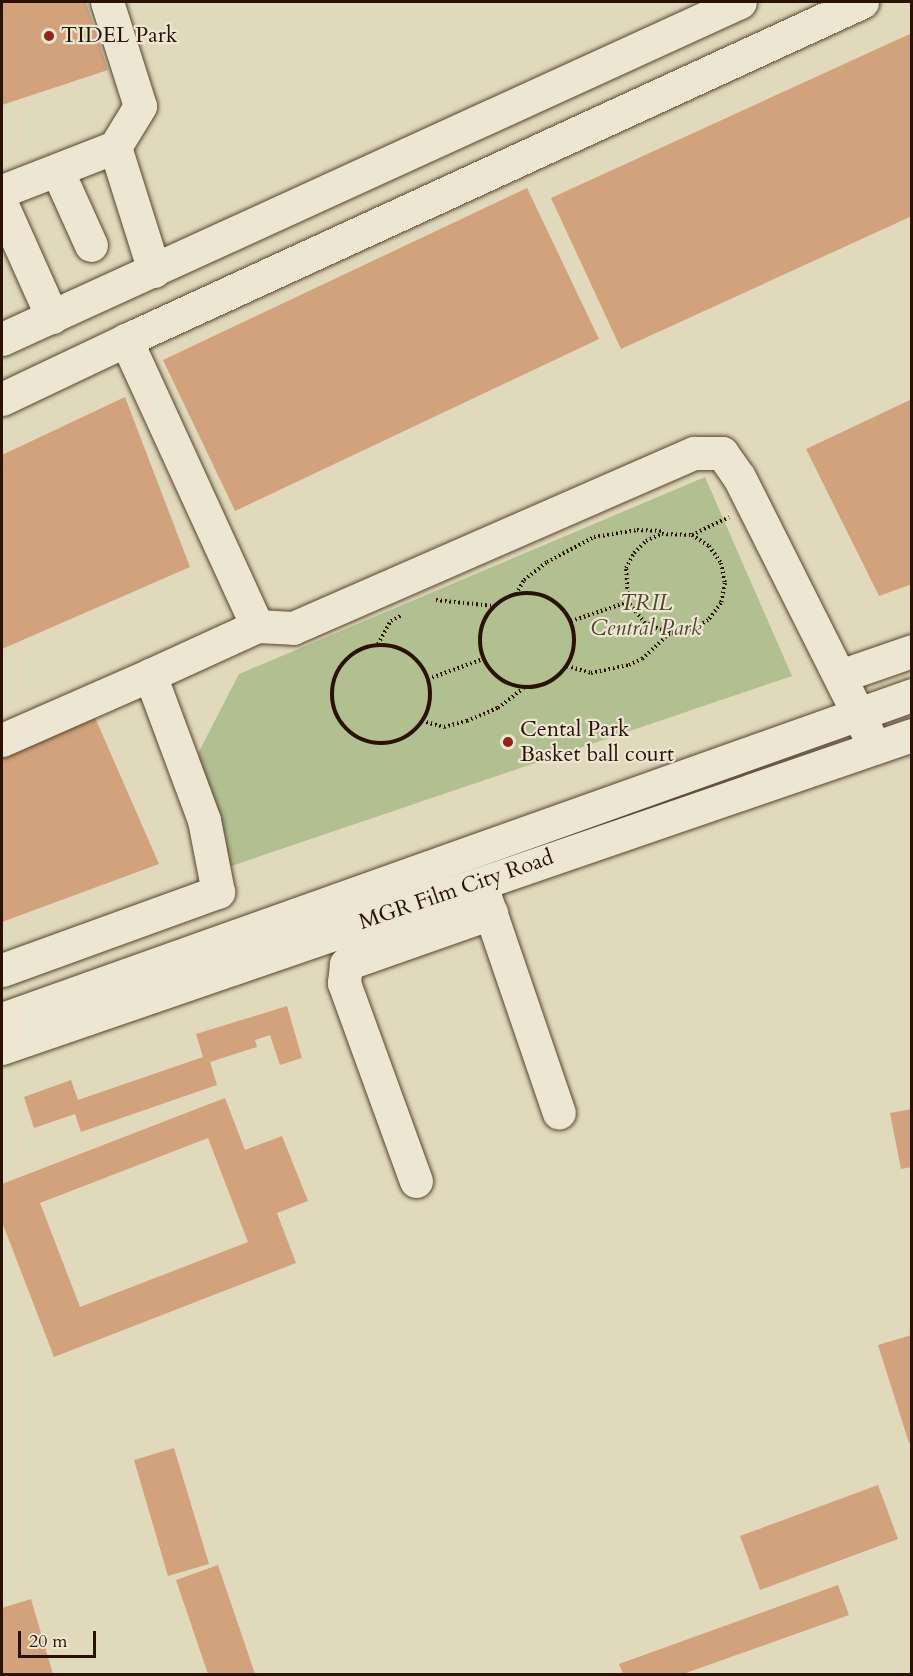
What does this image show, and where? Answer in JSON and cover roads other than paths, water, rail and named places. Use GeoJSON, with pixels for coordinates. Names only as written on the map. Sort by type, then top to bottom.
{"type":"FeatureCollection","features":[{"type":"Feature","properties":{"kind":"lane"},"geometry":{"type":"LineString","coordinates":[[2,191],[58,172],[115,147],[140,106],[107,2]]}},
{"type":"Feature","properties":{"kind":"lane"},"geometry":{"type":"LineString","coordinates":[[2,339],[740,2]]}},
{"type":"Feature","properties":{"kind":"lane"},"geometry":{"type":"LineString","coordinates":[[2,399],[862,2]]}},
{"type":"Feature","properties":{"kind":"lane"},"geometry":{"type":"LineString","coordinates":[[115,147],[154,271]]}},
{"type":"Feature","properties":{"kind":"lane"},"geometry":{"type":"LineString","coordinates":[[58,172],[91,245]]}},
{"type":"Feature","properties":{"kind":"lane"},"geometry":{"type":"LineString","coordinates":[[2,205],[52,317]]}},
{"type":"Feature","properties":{"kind":"lane"},"geometry":{"type":"LineString","coordinates":[[126,340],[257,626]]}},
{"type":"Feature","properties":{"kind":"lane"},"geometry":{"type":"LineString","coordinates":[[2,740],[257,626],[293,628],[694,453],[722,453],[740,477],[752,506],[875,747]]}},
{"type":"Feature","properties":{"kind":"lane"},"geometry":{"type":"LineString","coordinates":[[840,676],[912,651]]}},
{"type":"Feature","properties":{"kind":"lane"},"geometry":{"type":"LineString","coordinates":[[2,970],[218,892],[204,820],[150,675]]}},
{"type":"Feature","properties":{"kind":"lane"},"geometry":{"type":"LineString","coordinates":[[2,1019],[912,695]]}},
{"type":"Feature","properties":{"kind":"lane","name":"MGR Film City Road"},"geometry":{"type":"LineString","coordinates":[[2,1048],[478,881],[912,735]]}},
{"type":"Feature","properties":{"kind":"lane"},"geometry":{"type":"LineString","coordinates":[[478,881],[559,1113]]}},
{"type":"Feature","properties":{"kind":"lane"},"geometry":{"type":"LineString","coordinates":[[416,1181],[344,983],[346,964],[491,914]]}},
{"type":"Feature","properties":{"kind":"place","name":"TIDEL Park"},"geometry":{"type":"Point","coordinates":[49,36]}},
{"type":"Feature","properties":{"kind":"place","name":"Cental Park Basket ball court"},"geometry":{"type":"Point","coordinates":[508,742]}},
{"type":"Feature","properties":{"kind":"park label","name":"TRIL Central Park"},"geometry":{"type":"Point","coordinates":[646,616]}}]}
